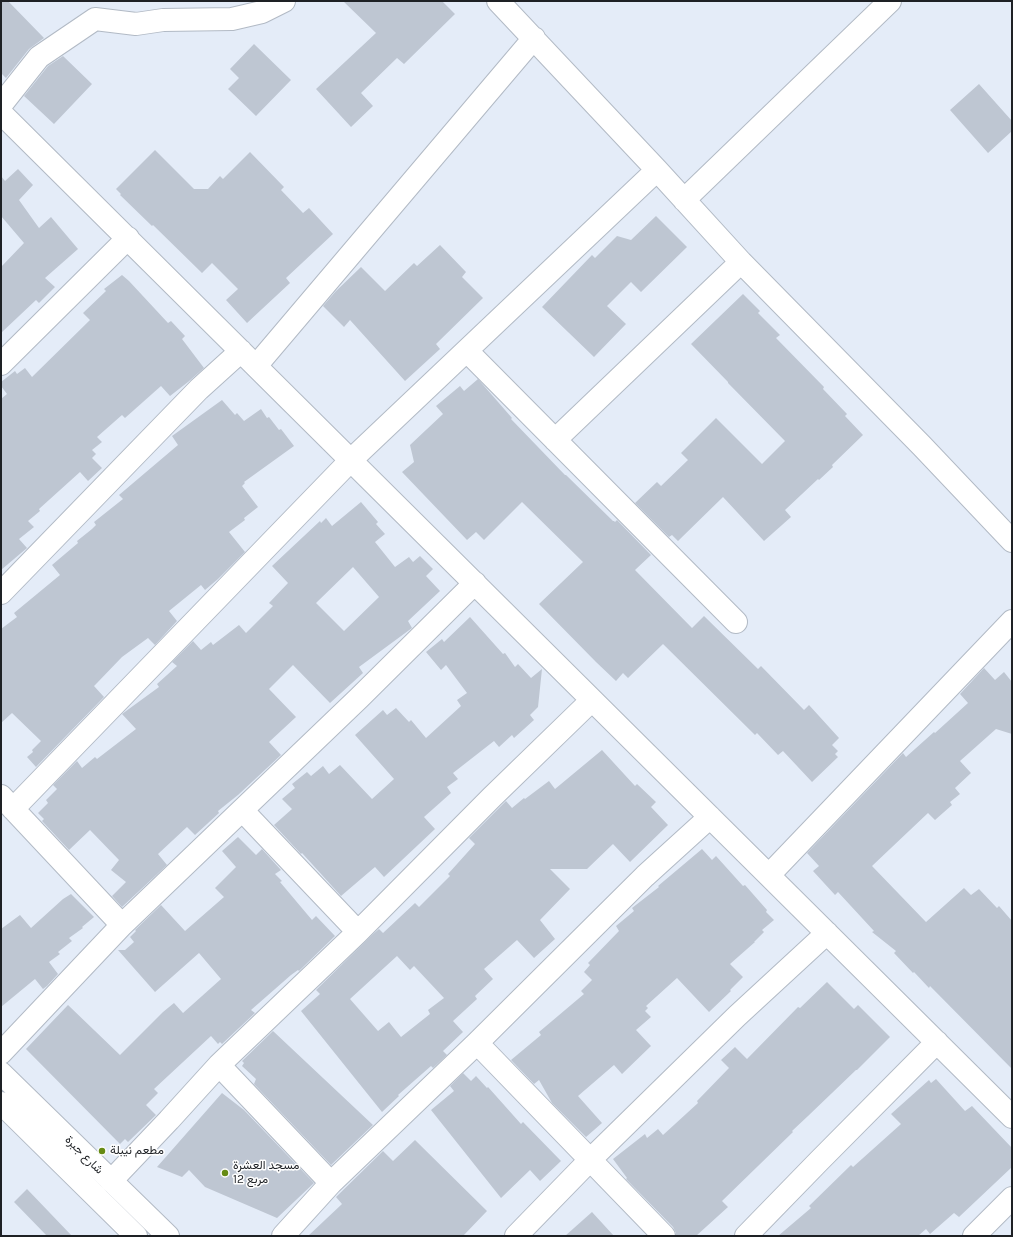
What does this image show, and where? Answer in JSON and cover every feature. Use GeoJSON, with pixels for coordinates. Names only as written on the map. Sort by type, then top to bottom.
{"type":"FeatureCollection","features":[{"type":"Feature","properties":{"kind":"street"},"geometry":{"type":"LineString","coordinates":[[1,105],[39,57],[95,20],[136,24],[163,20],[232,19],[262,12],[284,1]]}},
{"type":"Feature","properties":{"kind":"street"},"geometry":{"type":"LineString","coordinates":[[498,1],[657,170],[741,262],[922,446],[1012,541]]}},
{"type":"Feature","properties":{"kind":"street"},"geometry":{"type":"LineString","coordinates":[[684,200],[890,1]]}},
{"type":"Feature","properties":{"kind":"street"},"geometry":{"type":"LineString","coordinates":[[1,594],[199,389],[249,358],[534,38]]}},
{"type":"Feature","properties":{"kind":"street"},"geometry":{"type":"LineString","coordinates":[[1,113],[1012,1117]]}},
{"type":"Feature","properties":{"kind":"street"},"geometry":{"type":"LineString","coordinates":[[122,925],[7,802],[351,460],[657,170]]}},
{"type":"Feature","properties":{"kind":"street"},"geometry":{"type":"LineString","coordinates":[[1,364],[128,238]]}},
{"type":"Feature","properties":{"kind":"street"},"geometry":{"type":"LineString","coordinates":[[555,440],[741,262]]}},
{"type":"Feature","properties":{"kind":"street"},"geometry":{"type":"LineString","coordinates":[[467,351],[736,622]]}},
{"type":"Feature","properties":{"kind":"street"},"geometry":{"type":"LineString","coordinates":[[1,1053],[122,925],[359,698],[475,583]]}},
{"type":"Feature","properties":{"kind":"street"},"geometry":{"type":"LineString","coordinates":[[769,875],[1012,621]]}},
{"type":"Feature","properties":{"kind":"street"},"geometry":{"type":"LineString","coordinates":[[110,1181],[169,1120],[219,1065],[358,932],[492,797],[592,700]]}},
{"type":"Feature","properties":{"kind":"street"},"geometry":{"type":"LineString","coordinates":[[242,810],[358,932]]}},
{"type":"Feature","properties":{"kind":"street"},"geometry":{"type":"LineString","coordinates":[[283,1236],[331,1183],[478,1042],[645,876],[710,817]]}},
{"type":"Feature","properties":{"kind":"street"},"geometry":{"type":"LineString","coordinates":[[516,1236],[590,1160],[737,1016],[827,933]]}},
{"type":"Feature","properties":{"kind":"street"},"geometry":{"type":"LineString","coordinates":[[478,1042],[664,1236]]}},
{"type":"Feature","properties":{"kind":"street"},"geometry":{"type":"LineString","coordinates":[[746,1236],[824,1155],[937,1042]]}},
{"type":"Feature","properties":{"kind":"street"},"geometry":{"type":"LineString","coordinates":[[219,1065],[331,1183]]}},
{"type":"Feature","properties":{"kind":"street","name":"شارع جبرة"},"geometry":{"type":"LineString","coordinates":[[1,1073],[168,1236]]}},
{"type":"Feature","properties":{"kind":"street","name":"شارع جبرة"},"geometry":{"type":"LineString","coordinates":[[1,1103],[136,1236]]}},
{"type":"Feature","properties":{"kind":"street"},"geometry":{"type":"LineString","coordinates":[[974,1236],[1012,1198]]}},
{"type":"Feature","properties":{"kind":"building"},"geometry":{"type":"Polygon","coordinates":[[[1,1],[8,1],[44,38],[29,49],[6,78],[1,73],[1,1]]]}},
{"type":"Feature","properties":{"kind":"building"},"geometry":{"type":"Polygon","coordinates":[[[343,1],[442,1],[455,14],[404,64],[397,58],[361,93],[373,106],[351,127],[316,89],[376,33],[343,1]]]}},
{"type":"Feature","properties":{"kind":"building"},"geometry":{"type":"Polygon","coordinates":[[[254,44],[291,80],[256,116],[228,89],[239,78],[230,69],[254,44]]]}},
{"type":"Feature","properties":{"kind":"building"},"geometry":{"type":"Polygon","coordinates":[[[63,56],[92,84],[54,124],[24,96],[48,66],[63,56]]]}},
{"type":"Feature","properties":{"kind":"building"},"geometry":{"type":"Polygon","coordinates":[[[979,84],[1012,121],[1012,131],[988,153],[950,110],[979,84]]]}},
{"type":"Feature","properties":{"kind":"building"},"geometry":{"type":"Polygon","coordinates":[[[155,150],[194,189],[208,189],[220,176],[223,179],[250,152],[284,187],[281,190],[303,213],[309,208],[333,234],[286,278],[290,283],[247,323],[226,300],[238,289],[212,263],[202,273],[120,195],[121,194],[116,189],[155,150]]]}},
{"type":"Feature","properties":{"kind":"building"},"geometry":{"type":"Polygon","coordinates":[[[18,169],[33,185],[19,200],[39,228],[51,217],[78,249],[45,278],[55,287],[39,303],[36,300],[1,333],[1,267],[24,243],[1,216],[1,176],[5,181],[18,169]]]}},
{"type":"Feature","properties":{"kind":"building"},"geometry":{"type":"Polygon","coordinates":[[[656,216],[687,247],[641,292],[631,282],[607,306],[626,324],[594,357],[542,307],[592,255],[595,258],[617,236],[631,240],[656,216]]]}},
{"type":"Feature","properties":{"kind":"building"},"geometry":{"type":"Polygon","coordinates":[[[440,245],[466,272],[462,277],[483,298],[436,344],[440,349],[405,381],[350,320],[344,327],[323,306],[361,267],[385,291],[414,263],[417,266],[440,245]]]}},
{"type":"Feature","properties":{"kind":"building"},"geometry":{"type":"Polygon","coordinates":[[[122,275],[168,323],[171,321],[185,336],[182,339],[204,368],[170,396],[161,386],[125,418],[122,415],[97,437],[102,442],[92,450],[96,454],[92,458],[102,468],[88,481],[80,472],[39,509],[40,511],[28,521],[34,527],[19,539],[27,548],[1,570],[1,399],[7,394],[1,386],[1,382],[15,371],[17,374],[25,368],[32,377],[90,320],[83,313],[106,291],[104,289],[122,275]]]}},
{"type":"Feature","properties":{"kind":"building"},"geometry":{"type":"Polygon","coordinates":[[[743,294],[760,311],[758,313],[780,335],[776,338],[824,387],[823,389],[847,414],[845,416],[863,435],[832,465],[833,467],[785,510],[791,517],[764,541],[723,497],[678,541],[672,535],[669,537],[635,503],[657,482],[661,486],[688,460],[681,453],[716,418],[762,464],[785,441],[691,344],[743,294]]]}},
{"type":"Feature","properties":{"kind":"building"},"geometry":{"type":"Polygon","coordinates":[[[478,379],[512,418],[511,419],[565,475],[613,521],[615,522],[617,520],[651,555],[635,570],[692,628],[704,616],[758,669],[761,666],[804,710],[809,705],[839,738],[832,745],[838,751],[835,754],[838,757],[812,782],[783,751],[778,755],[757,733],[755,735],[663,644],[628,678],[623,673],[616,681],[596,662],[539,604],[583,562],[522,502],[484,540],[476,532],[467,540],[402,472],[414,462],[410,445],[443,414],[436,406],[460,386],[464,391],[478,379]]]}},
{"type":"Feature","properties":{"kind":"building"},"geometry":{"type":"Polygon","coordinates":[[[222,400],[235,415],[237,413],[244,421],[261,409],[267,418],[269,417],[279,430],[281,429],[294,446],[244,482],[245,483],[242,486],[258,507],[244,518],[245,520],[229,532],[245,552],[205,590],[201,585],[169,611],[177,621],[155,645],[148,638],[122,657],[94,686],[104,697],[36,767],[27,757],[33,752],[32,750],[41,741],[12,713],[1,723],[1,629],[17,617],[14,613],[60,575],[52,565],[78,543],[77,541],[96,525],[94,522],[123,499],[119,495],[178,445],[172,436],[222,400]]]}},
{"type":"Feature","properties":{"kind":"building"},"geometry":{"type":"Polygon","coordinates":[[[361,502],[378,522],[376,524],[385,534],[375,542],[395,567],[409,557],[413,562],[420,556],[433,569],[426,576],[440,591],[408,621],[412,628],[359,667],[363,673],[330,703],[293,665],[269,689],[296,717],[269,742],[281,755],[238,795],[218,811],[219,813],[195,835],[187,827],[158,854],[167,865],[122,907],[112,896],[126,882],[111,870],[119,860],[90,830],[69,850],[42,821],[44,819],[38,813],[48,803],[46,800],[57,789],[53,785],[77,761],[82,768],[95,757],[97,759],[136,729],[122,714],[159,687],[157,684],[177,666],[172,662],[193,641],[201,650],[211,642],[213,645],[239,625],[246,633],[273,606],[269,603],[288,583],[272,566],[320,521],[321,523],[326,518],[332,526],[361,502]],[[353,567],[316,603],[344,631],[379,597],[353,567]]]}},
{"type":"Feature","properties":{"kind":"building"},"geometry":{"type":"Polygon","coordinates":[[[470,617],[503,654],[505,653],[515,667],[518,664],[531,678],[542,669],[538,707],[530,715],[534,720],[514,738],[512,735],[499,747],[494,741],[453,773],[458,779],[447,787],[451,793],[424,817],[435,829],[384,877],[375,867],[341,896],[274,825],[292,809],[282,799],[295,788],[292,784],[307,772],[311,776],[323,766],[329,774],[340,765],[372,799],[394,779],[355,735],[383,710],[387,715],[396,708],[409,722],[411,720],[426,738],[461,706],[457,700],[467,693],[446,665],[441,670],[426,652],[442,639],[444,642],[470,617]]]}},
{"type":"Feature","properties":{"kind":"building"},"geometry":{"type":"Polygon","coordinates":[[[984,668],[995,680],[1004,672],[1012,682],[1012,734],[996,729],[960,761],[971,773],[955,788],[960,794],[950,802],[952,805],[935,820],[928,813],[872,866],[926,922],[964,888],[971,895],[979,889],[997,908],[999,906],[1012,921],[1012,1069],[930,986],[929,988],[914,972],[913,973],[894,953],[896,951],[872,932],[874,931],[838,892],[835,895],[813,871],[819,866],[807,853],[903,753],[906,757],[968,703],[960,694],[984,668]]]}},
{"type":"Feature","properties":{"kind":"building"},"geometry":{"type":"Polygon","coordinates":[[[602,750],[635,786],[637,784],[656,802],[651,807],[668,825],[630,862],[613,844],[587,869],[550,869],[570,889],[540,920],[555,939],[534,958],[517,940],[484,969],[493,979],[475,996],[477,999],[453,1021],[463,1032],[443,1051],[447,1055],[433,1068],[431,1066],[398,1095],[399,1096],[382,1112],[301,1011],[320,994],[316,990],[372,935],[379,929],[383,933],[415,903],[419,907],[450,876],[448,874],[475,844],[469,838],[506,801],[512,808],[549,781],[555,789],[602,750]],[[397,956],[350,999],[378,1031],[389,1022],[401,1037],[430,1014],[428,1010],[444,998],[414,966],[410,970],[397,956]]]}},
{"type":"Feature","properties":{"kind":"building"},"geometry":{"type":"Polygon","coordinates":[[[238,837],[256,855],[262,849],[281,870],[275,874],[282,881],[280,882],[312,920],[316,916],[335,936],[299,971],[298,970],[291,975],[251,1010],[255,1013],[222,1044],[220,1042],[218,1044],[211,1036],[154,1089],[158,1093],[146,1105],[156,1115],[128,1142],[125,1139],[120,1144],[26,1049],[68,1005],[120,1055],[174,1003],[183,1013],[221,979],[199,953],[155,992],[118,950],[125,950],[134,942],[130,937],[136,931],[135,930],[161,905],[185,931],[224,897],[215,888],[236,867],[222,851],[238,837]]]}},
{"type":"Feature","properties":{"kind":"building"},"geometry":{"type":"Polygon","coordinates":[[[702,849],[712,860],[716,856],[743,886],[745,885],[774,920],[762,930],[764,932],[755,942],[730,964],[743,977],[709,1012],[677,978],[646,1006],[648,1008],[645,1011],[651,1017],[636,1030],[651,1046],[622,1074],[614,1065],[578,1096],[602,1123],[586,1137],[552,1103],[539,1080],[534,1084],[511,1060],[541,1035],[539,1032],[584,994],[581,991],[592,980],[584,972],[590,965],[588,963],[619,931],[616,926],[634,911],[632,908],[659,887],[658,886],[702,849]]]}},
{"type":"Feature","properties":{"kind":"building"},"geometry":{"type":"Polygon","coordinates":[[[71,894],[94,917],[82,927],[83,928],[69,938],[72,941],[58,952],[60,954],[49,962],[58,974],[47,986],[43,989],[35,979],[1,1007],[1,929],[20,915],[31,928],[63,899],[71,894]]]}},
{"type":"Feature","properties":{"kind":"building"},"geometry":{"type":"Polygon","coordinates":[[[827,982],[854,1009],[858,1005],[890,1037],[722,1201],[728,1207],[696,1236],[676,1236],[673,1227],[626,1179],[627,1178],[613,1159],[645,1134],[647,1138],[658,1129],[663,1135],[698,1103],[697,1101],[729,1068],[721,1060],[735,1047],[747,1059],[798,1007],[800,1008],[827,982]]]}},
{"type":"Feature","properties":{"kind":"building"},"geometry":{"type":"Polygon","coordinates":[[[273,1031],[373,1125],[331,1165],[254,1084],[256,1079],[242,1066],[244,1063],[242,1061],[273,1031]]]}},
{"type":"Feature","properties":{"kind":"building"},"geometry":{"type":"Polygon","coordinates":[[[463,1073],[471,1081],[476,1076],[487,1088],[488,1087],[521,1124],[523,1122],[561,1161],[540,1181],[530,1170],[501,1198],[431,1110],[454,1091],[450,1086],[463,1073]]]}},
{"type":"Feature","properties":{"kind":"building"},"geometry":{"type":"Polygon","coordinates":[[[936,1079],[965,1111],[972,1106],[1012,1148],[1012,1167],[959,1217],[954,1213],[930,1234],[926,1229],[918,1236],[778,1236],[811,1208],[809,1206],[851,1165],[853,1167],[901,1124],[891,1114],[929,1080],[931,1083],[936,1079]]]}},
{"type":"Feature","properties":{"kind":"building"},"geometry":{"type":"Polygon","coordinates":[[[222,1093],[244,1110],[314,1183],[277,1218],[205,1187],[189,1170],[182,1177],[157,1167],[222,1093]]]}},
{"type":"Feature","properties":{"kind":"building"},"geometry":{"type":"Polygon","coordinates":[[[415,1140],[487,1211],[463,1236],[308,1236],[342,1204],[336,1197],[383,1151],[393,1161],[415,1140]]]}},
{"type":"Feature","properties":{"kind":"building"},"geometry":{"type":"Polygon","coordinates":[[[27,1189],[72,1236],[47,1236],[14,1202],[27,1189]]]}},
{"type":"Feature","properties":{"kind":"building"},"geometry":{"type":"Polygon","coordinates":[[[592,1212],[614,1236],[565,1236],[592,1212]]]}},
{"type":"Feature","properties":{"kind":"place","name":"مطعم نيبلة"},"geometry":{"type":"Point","coordinates":[102,1151]}},
{"type":"Feature","properties":{"kind":"place","name":"مسجد العشرة مربع 12"},"geometry":{"type":"Point","coordinates":[225,1173]}}]}
